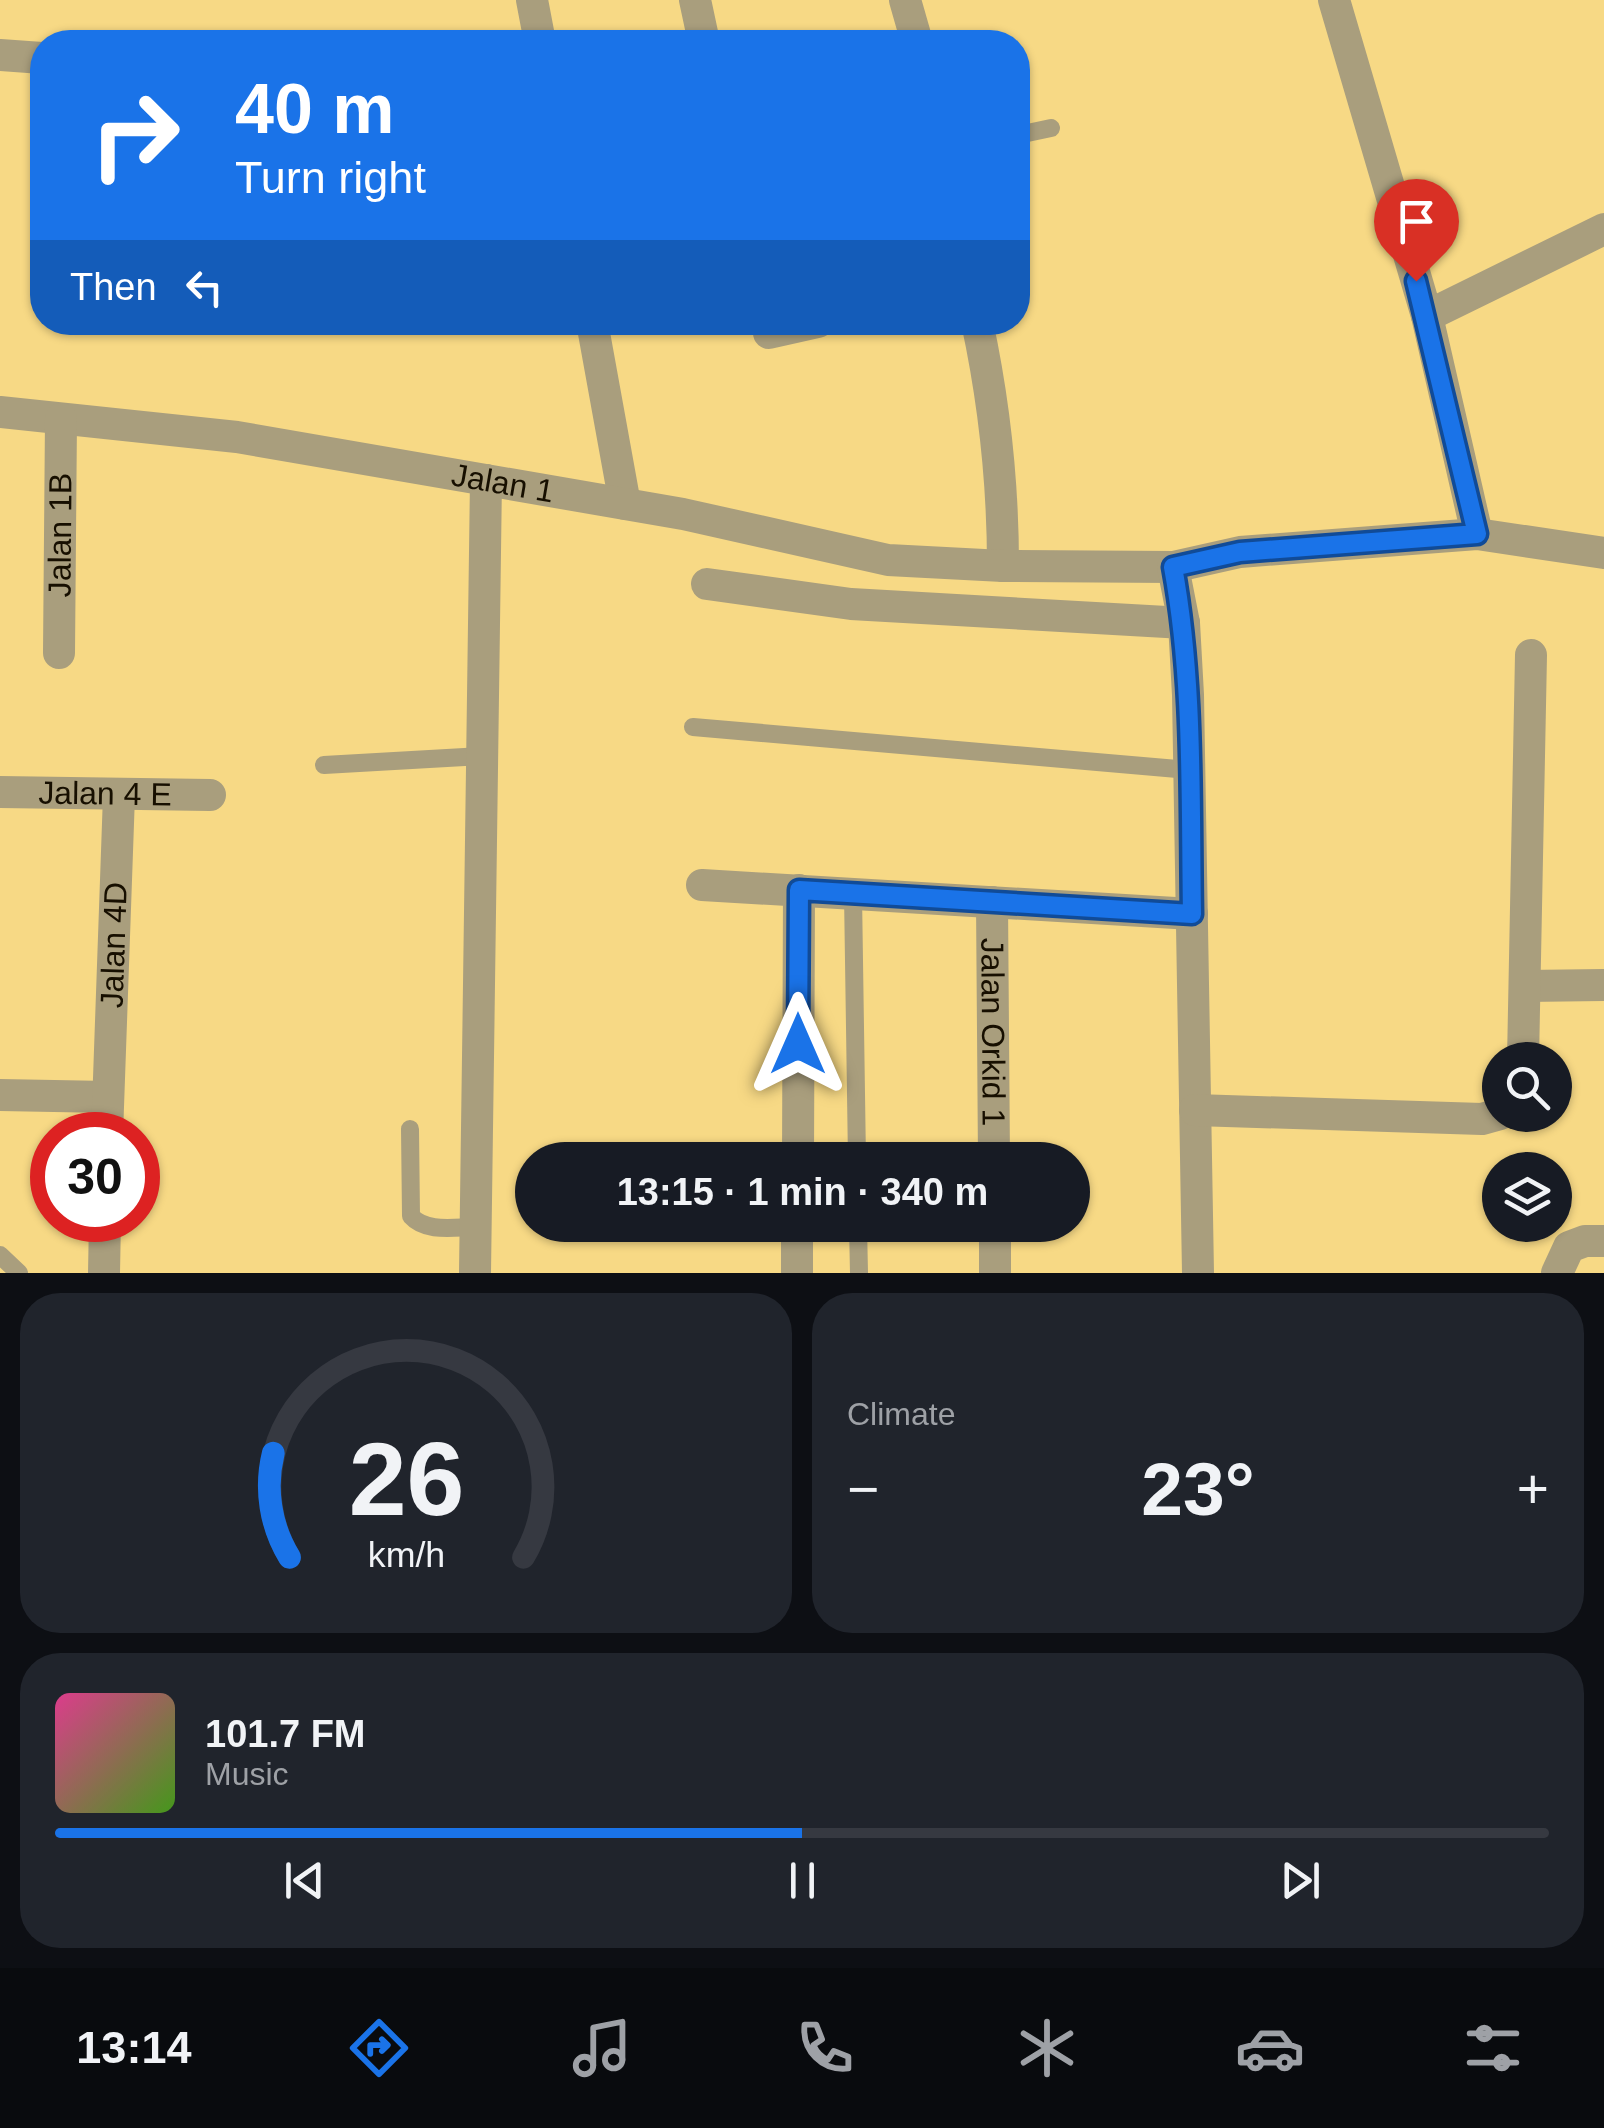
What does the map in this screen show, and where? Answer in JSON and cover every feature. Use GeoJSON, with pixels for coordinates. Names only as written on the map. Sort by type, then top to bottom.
{"type":"FeatureCollection","features":[{"type":"Feature","properties":{"kind":"street"},"geometry":{"type":"LineString","coordinates":[[532,0],[538,30]]}},
{"type":"Feature","properties":{"kind":"street"},"geometry":{"type":"LineString","coordinates":[[696,0],[702,30]]}},
{"type":"Feature","properties":{"kind":"street"},"geometry":{"type":"LineString","coordinates":[[905,0],[913,30]]}},
{"type":"Feature","properties":{"kind":"street"},"geometry":{"type":"LineString","coordinates":[[1334,0],[1427,316],[1477,534]]}},
{"type":"Feature","properties":{"kind":"street"},"geometry":{"type":"LineString","coordinates":[[0,55],[30,57]]}},
{"type":"Feature","properties":{"kind":"street"},"geometry":{"type":"LineString","coordinates":[[1427,316],[1604,229]]}},
{"type":"Feature","properties":{"kind":"street"},"geometry":{"type":"LineString","coordinates":[[594,335],[625,504]]}},
{"type":"Feature","properties":{"kind":"street"},"geometry":{"type":"LineString","coordinates":[[979,335],[992,412],[1003,566]]}},
{"type":"Feature","properties":{"kind":"street","name":"Jalan 1"},"geometry":{"type":"LineString","coordinates":[[0,412],[237,437],[625,504],[888,560],[1003,566],[1173,567],[1240,552],[1477,534],[1604,553]]}},
{"type":"Feature","properties":{"kind":"street","name":"Jalan 1B"},"geometry":{"type":"LineString","coordinates":[[59,653],[62,419]]}},
{"type":"Feature","properties":{"kind":"street"},"geometry":{"type":"LineString","coordinates":[[474,1273],[486,480]]}},
{"type":"Feature","properties":{"kind":"street"},"geometry":{"type":"LineString","coordinates":[[1173,567],[1184,624],[1198,1273]]}},
{"type":"Feature","properties":{"kind":"street"},"geometry":{"type":"LineString","coordinates":[[707,584],[851,604],[1184,624]]}},
{"type":"Feature","properties":{"kind":"street"},"geometry":{"type":"LineString","coordinates":[[1523,1042],[1532,655]]}},
{"type":"Feature","properties":{"kind":"street","name":"Jalan 4 E"},"geometry":{"type":"LineString","coordinates":[[0,792],[210,795]]}},
{"type":"Feature","properties":{"kind":"street","name":"Jalan 4D"},"geometry":{"type":"LineString","coordinates":[[108,1112],[119,795]]}},
{"type":"Feature","properties":{"kind":"street"},"geometry":{"type":"LineString","coordinates":[[702,885],[1192,914]]}},
{"type":"Feature","properties":{"kind":"street"},"geometry":{"type":"LineString","coordinates":[[798,1142],[799,890]]}},
{"type":"Feature","properties":{"kind":"street","name":"Jalan Orkid 1"},"geometry":{"type":"LineString","coordinates":[[992,902],[994,1142]]}},
{"type":"Feature","properties":{"kind":"street"},"geometry":{"type":"LineString","coordinates":[[1525,986],[1604,985]]}},
{"type":"Feature","properties":{"kind":"street"},"geometry":{"type":"LineString","coordinates":[[0,1095],[108,1097]]}},
{"type":"Feature","properties":{"kind":"street"},"geometry":{"type":"LineString","coordinates":[[1195,1110],[1482,1119]]}},
{"type":"Feature","properties":{"kind":"street"},"geometry":{"type":"LineString","coordinates":[[1558,1273],[1569,1247],[1604,1240]]}},
{"type":"Feature","properties":{"kind":"street"},"geometry":{"type":"LineString","coordinates":[[104,1273],[105,1242]]}},
{"type":"Feature","properties":{"kind":"street"},"geometry":{"type":"LineString","coordinates":[[797,1273],[798,1242]]}},
{"type":"Feature","properties":{"kind":"street"},"geometry":{"type":"LineString","coordinates":[[995,1242],[995,1273]]}},
{"type":"Feature","properties":{"kind":"lane"},"geometry":{"type":"LineString","coordinates":[[1030,132],[1051,128]]}},
{"type":"Feature","properties":{"kind":"lane"},"geometry":{"type":"LineString","coordinates":[[693,727],[1189,770]]}},
{"type":"Feature","properties":{"kind":"lane"},"geometry":{"type":"LineString","coordinates":[[324,765],[482,756]]}},
{"type":"Feature","properties":{"kind":"lane"},"geometry":{"type":"LineString","coordinates":[[853,894],[857,1142]]}},
{"type":"Feature","properties":{"kind":"lane"},"geometry":{"type":"LineString","coordinates":[[410,1130],[411,1216],[418,1224],[434,1227],[475,1227]]}},
{"type":"Feature","properties":{"kind":"lane"},"geometry":{"type":"LineString","coordinates":[[858,1242],[859,1273]]}},
{"type":"Feature","properties":{"kind":"lane"},"geometry":{"type":"LineString","coordinates":[[0,1255],[20,1273]]}},
{"type":"Feature","properties":{"kind":"route"},"geometry":{"type":"LineString","coordinates":[[798,1044],[799,890],[1192,914],[1188,695],[1184,624],[1173,567],[1240,552],[1477,534],[1416,281]]}}]}
